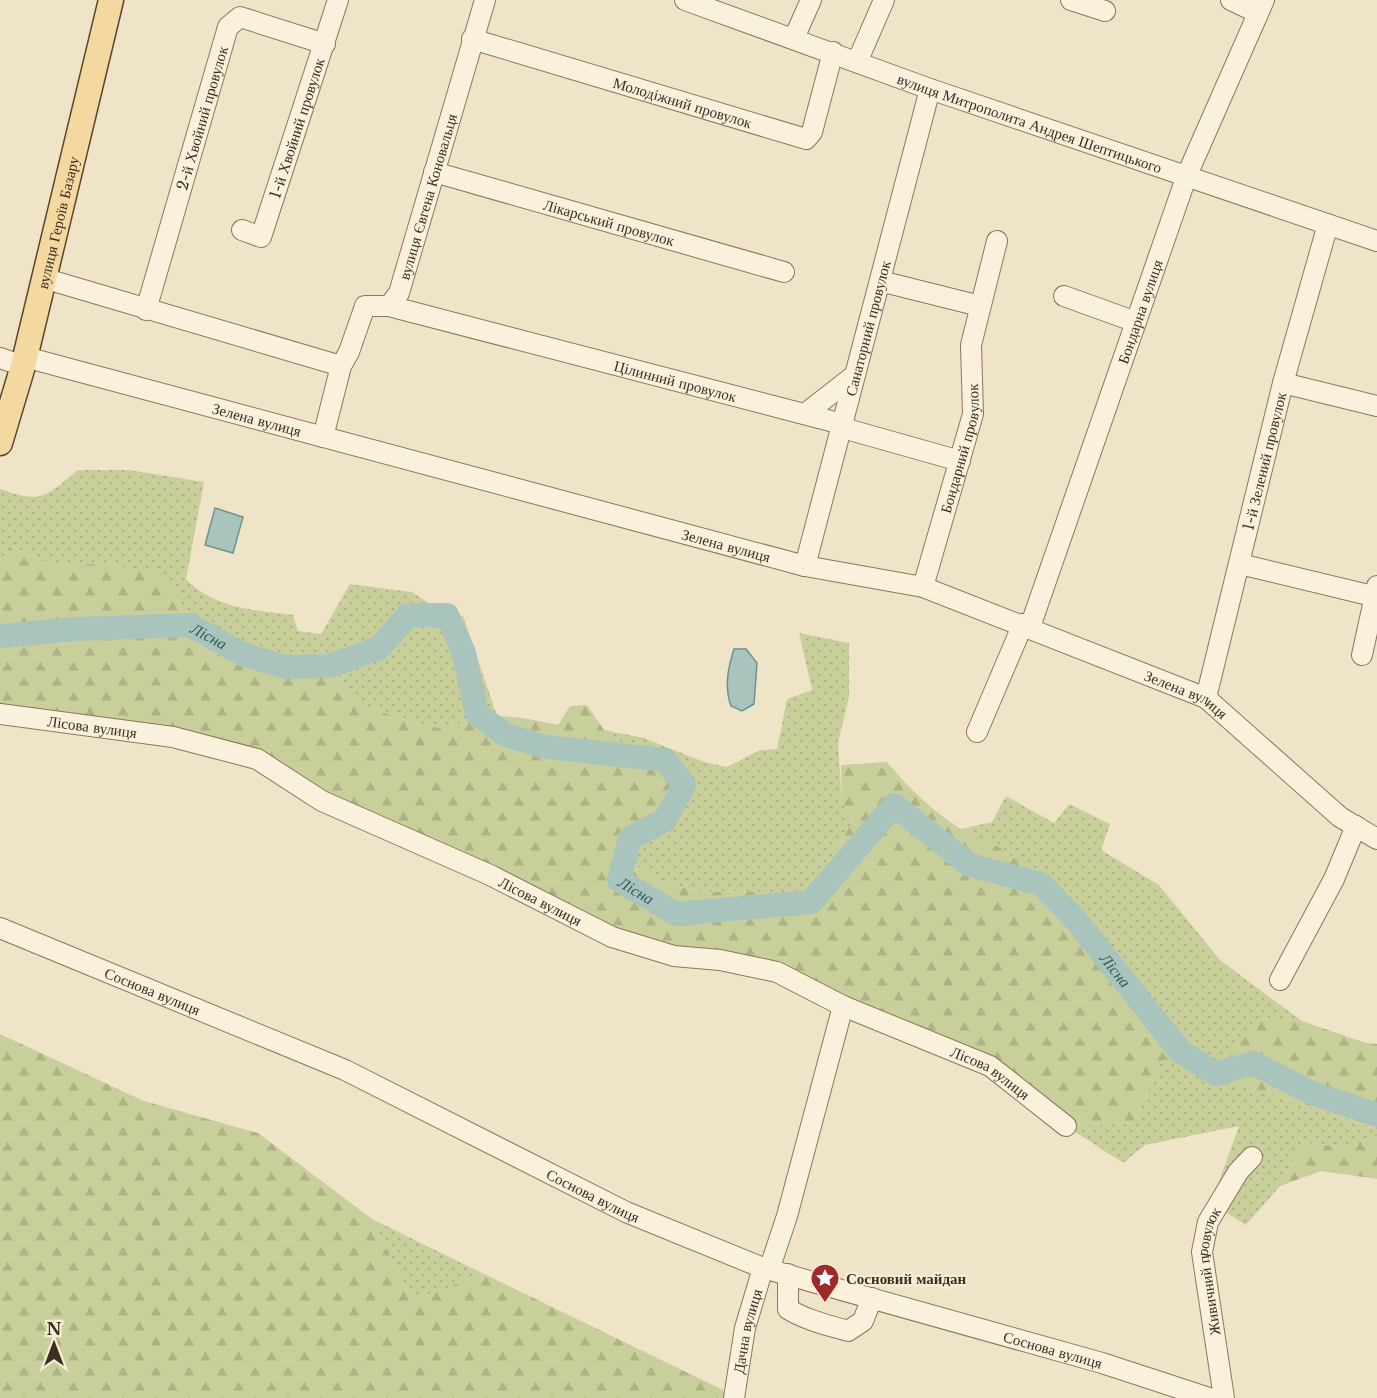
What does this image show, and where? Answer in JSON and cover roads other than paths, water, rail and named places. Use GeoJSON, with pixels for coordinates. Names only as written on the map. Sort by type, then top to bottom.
{"type":"FeatureCollection","features":[{"type":"Feature","properties":{"kind":"main road","name":"вулиця Героїв Базару"},"geometry":{"type":"LineString","coordinates":[[0,442],[24,362],[111,0]]}},
{"type":"Feature","properties":{"kind":"street","name":"1-й Хвойний провулок"},"geometry":{"type":"LineString","coordinates":[[242,231],[261,237],[338,0]]}},
{"type":"Feature","properties":{"kind":"street","name":"вулиця Євгена Коновальця"},"geometry":{"type":"LineString","coordinates":[[389,306],[399,293],[485,0]]}},
{"type":"Feature","properties":{"kind":"street","name":"вулиця Митрополита Андрея Шептицького"},"geometry":{"type":"LineString","coordinates":[[685,0],[858,60],[930,89],[1377,241]]}},
{"type":"Feature","properties":{"kind":"street"},"geometry":{"type":"LineString","coordinates":[[794,38],[811,0]]}},
{"type":"Feature","properties":{"kind":"street"},"geometry":{"type":"LineString","coordinates":[[858,60],[884,0]]}},
{"type":"Feature","properties":{"kind":"street"},"geometry":{"type":"LineString","coordinates":[[1071,0],[1105,11]]}},
{"type":"Feature","properties":{"kind":"street"},"geometry":{"type":"LineString","coordinates":[[1231,0],[1261,6]]}},
{"type":"Feature","properties":{"kind":"street","name":"Бондарна вулиця"},"geometry":{"type":"LineString","coordinates":[[977,732],[1027,626],[1187,176],[1261,6]]}},
{"type":"Feature","properties":{"kind":"street","name":"2-й Хвойний провулок"},"geometry":{"type":"LineString","coordinates":[[146,310],[228,27],[240,17],[325,44]]}},
{"type":"Feature","properties":{"kind":"street","name":"Молодіжний провулок"},"geometry":{"type":"LineString","coordinates":[[472,39],[806,139],[812,132],[833,52]]}},
{"type":"Feature","properties":{"kind":"street","name":"Санаторний провулок"},"geometry":{"type":"LineString","coordinates":[[805,566],[930,89]]}},
{"type":"Feature","properties":{"kind":"street","name":"Лікарський провулок"},"geometry":{"type":"LineString","coordinates":[[434,172],[784,272]]}},
{"type":"Feature","properties":{"kind":"street","name":"1-й Зелений провулок"},"geometry":{"type":"LineString","coordinates":[[1206,698],[1283,384],[1328,224]]}},
{"type":"Feature","properties":{"kind":"street","name":"Бондарний провулок"},"geometry":{"type":"LineString","coordinates":[[923,587],[974,414],[971,345],[997,241]]}},
{"type":"Feature","properties":{"kind":"street"},"geometry":{"type":"LineString","coordinates":[[43,278],[341,366]]}},
{"type":"Feature","properties":{"kind":"street"},"geometry":{"type":"LineString","coordinates":[[880,281],[980,306]]}},
{"type":"Feature","properties":{"kind":"street"},"geometry":{"type":"LineString","coordinates":[[1064,296],[1136,322]]}},
{"type":"Feature","properties":{"kind":"street"},"geometry":{"type":"LineString","coordinates":[[323,437],[341,366],[353,343],[365,306],[389,306]]}},
{"type":"Feature","properties":{"kind":"street","name":"Цілинний провулок"},"geometry":{"type":"LineString","coordinates":[[389,306],[843,424],[850,430],[960,460]]}},
{"type":"Feature","properties":{"kind":"street","name":"Зелена вулиця"},"geometry":{"type":"LineString","coordinates":[[0,358],[24,362],[323,437],[805,566],[923,587],[1206,698],[1340,817],[1377,839]]}},
{"type":"Feature","properties":{"kind":"street"},"geometry":{"type":"LineString","coordinates":[[805,414],[855,375]]}},
{"type":"Feature","properties":{"kind":"street"},"geometry":{"type":"LineString","coordinates":[[1283,384],[1377,406]]}},
{"type":"Feature","properties":{"kind":"street"},"geometry":{"type":"LineString","coordinates":[[1240,564],[1376,593],[1362,655]]}},
{"type":"Feature","properties":{"kind":"street","name":"Лісова вулиця"},"geometry":{"type":"LineString","coordinates":[[0,714],[173,737],[257,759],[322,801],[490,875],[612,937],[674,956],[720,960],[777,972],[843,1006],[990,1066],[1066,1126]]}},
{"type":"Feature","properties":{"kind":"street"},"geometry":{"type":"LineString","coordinates":[[1281,980],[1294,960],[1334,879],[1356,826]]}},
{"type":"Feature","properties":{"kind":"street","name":"Соснова вулиця"},"geometry":{"type":"LineString","coordinates":[[0,928],[345,1070],[626,1212],[773,1270],[1122,1369],[1209,1398]]}},
{"type":"Feature","properties":{"kind":"street","name":"Дачна вулиця"},"geometry":{"type":"LineString","coordinates":[[734,1398],[745,1328],[773,1270],[843,1006]]}},
{"type":"Feature","properties":{"kind":"street","name":"Живичний провулок"},"geometry":{"type":"LineString","coordinates":[[1224,1398],[1202,1252],[1208,1222],[1238,1172],[1252,1157]]}},
{"type":"Feature","properties":{"kind":"street"},"geometry":{"type":"LineString","coordinates":[[773,1270],[788,1309],[802,1318],[829,1326],[848,1331],[863,1321],[872,1298]]}},
{"type":"Feature","properties":{"kind":"water"},"geometry":{"type":"Polygon","coordinates":[[[215,508],[243,517],[233,553],[205,545],[215,508]]]}},
{"type":"Feature","properties":{"kind":"water"},"geometry":{"type":"Polygon","coordinates":[[[734,649],[746,649],[757,663],[754,704],[742,711],[731,706],[727,685],[734,649]]]}},
{"type":"Feature","properties":{"kind":"waterway","name":"Лісна"},"geometry":{"type":"LineString","coordinates":[[0,636],[77,629],[189,625],[245,655],[286,667],[329,666],[379,648],[408,615],[447,615],[464,653],[477,714],[506,735],[546,747],[665,760],[684,785],[665,820],[630,838],[619,880],[676,914],[811,902],[894,805],[970,865],[1041,884],[1075,919],[1180,1051],[1216,1074],[1253,1063],[1312,1093],[1377,1115]]}},
{"type":"Feature","properties":{"kind":"place","name":"Сосновий майдан"},"geometry":{"type":"Point","coordinates":[825,1304]}}]}
